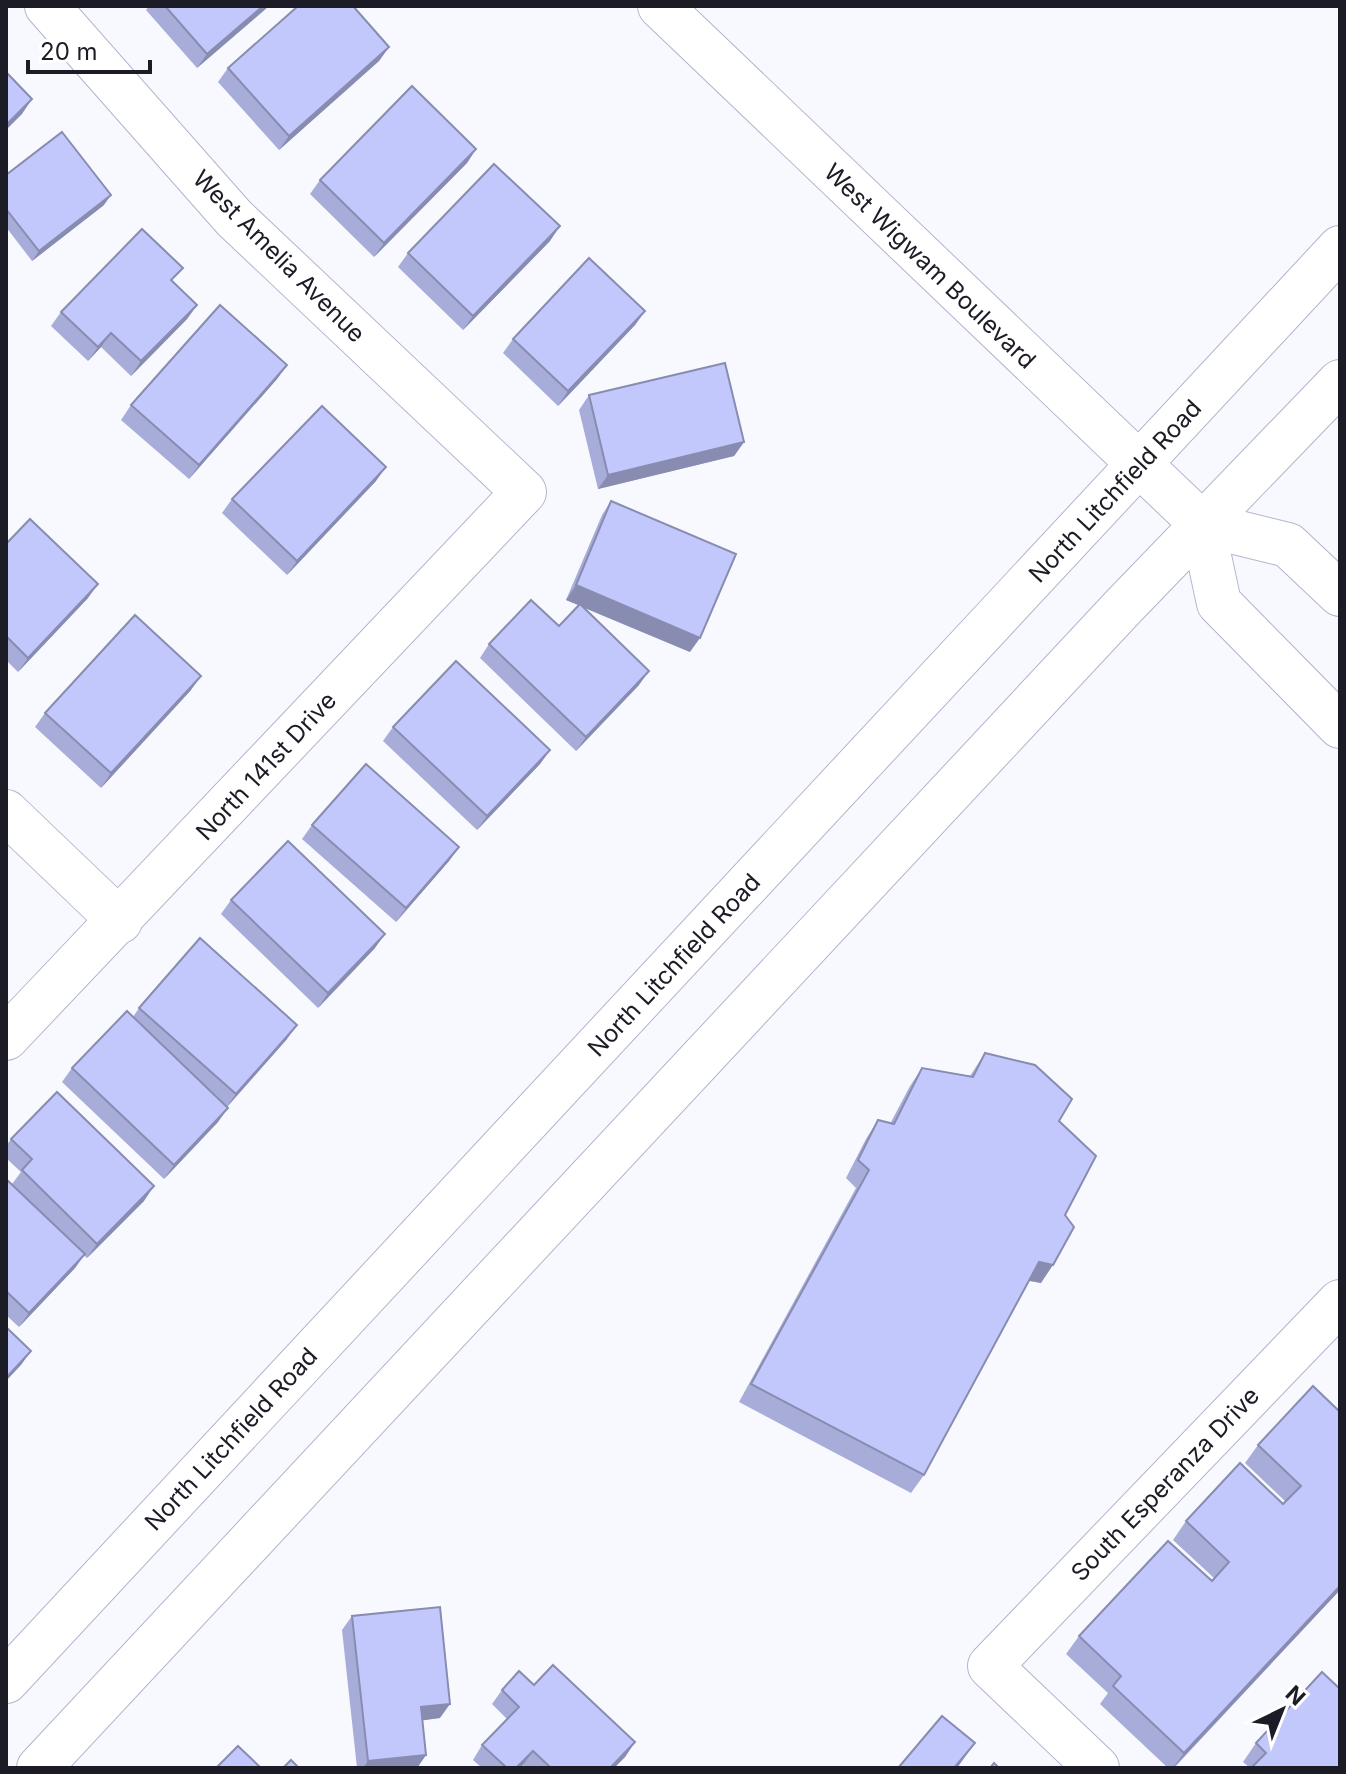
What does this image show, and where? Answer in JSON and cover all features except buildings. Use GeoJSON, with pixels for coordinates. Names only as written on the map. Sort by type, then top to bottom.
{"type":"FeatureCollection","features":[{"type":"Feature","properties":{"kind":"main road","name":"West Amelia Avenue"},"geometry":{"type":"LineString","coordinates":[[47,6],[234,218],[524,492]]}},
{"type":"Feature","properties":{"kind":"main road","name":"West Wigwam Boulevard"},"geometry":{"type":"LineString","coordinates":[[660,6],[1202,524],[1288,545],[1340,594]]}},
{"type":"Feature","properties":{"kind":"main road","name":"North Litchfield Road"},"geometry":{"type":"LineString","coordinates":[[6,1681],[1340,248]]}},
{"type":"Feature","properties":{"kind":"main road"},"geometry":{"type":"LineString","coordinates":[[39,1768],[1202,524],[1340,382]]}},
{"type":"Feature","properties":{"kind":"main road","name":"North 141st Drive"},"geometry":{"type":"LineString","coordinates":[[6,1038],[524,492]]}},
{"type":"Feature","properties":{"kind":"main road"},"geometry":{"type":"LineString","coordinates":[[1202,524],[1219,603],[1340,726]]}},
{"type":"Feature","properties":{"kind":"main road"},"geometry":{"type":"LineString","coordinates":[[6,812],[120,921]]}},
{"type":"Feature","properties":{"kind":"main road","name":"South Esperanza Drive"},"geometry":{"type":"LineString","coordinates":[[1097,1768],[990,1666],[1332,1328]]}}]}
